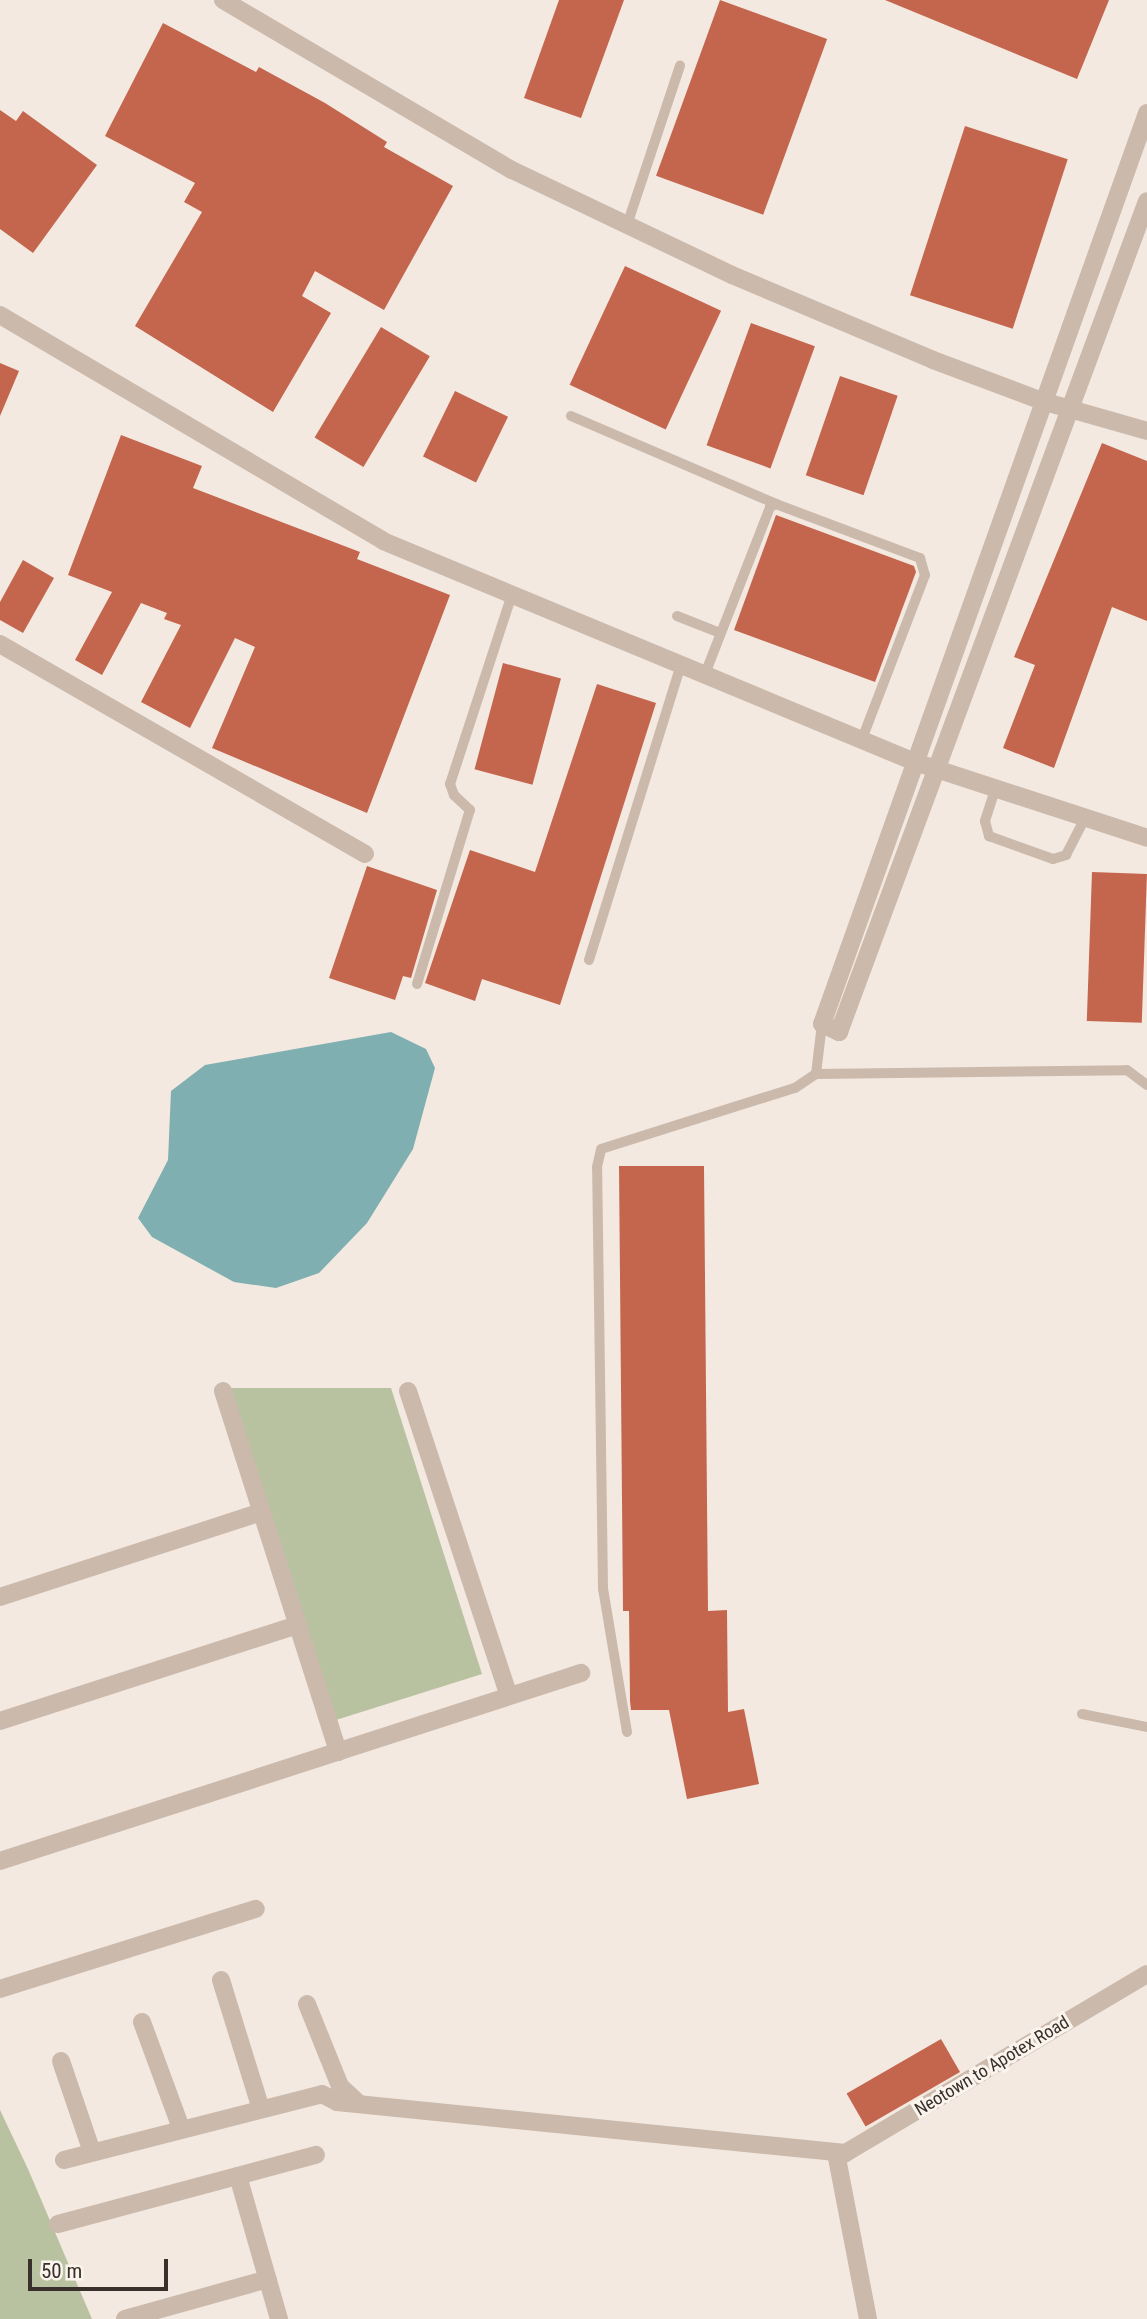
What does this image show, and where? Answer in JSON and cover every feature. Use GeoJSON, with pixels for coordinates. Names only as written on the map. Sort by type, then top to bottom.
{"type":"FeatureCollection","features":[{"type":"Feature","properties":{"kind":"street"},"geometry":{"type":"LineString","coordinates":[[223,0],[512,170],[627,225],[933,360],[1042,401],[1147,431]]}},
{"type":"Feature","properties":{"kind":"street"},"geometry":{"type":"LineString","coordinates":[[1147,113],[1042,401],[822,1024],[839,1032],[1147,201]]}},
{"type":"Feature","properties":{"kind":"street"},"geometry":{"type":"LineString","coordinates":[[0,315],[383,541],[915,762],[1147,838]]}},
{"type":"Feature","properties":{"kind":"street"},"geometry":{"type":"LineString","coordinates":[[0,644],[365,854]]}},
{"type":"Feature","properties":{"kind":"street"},"geometry":{"type":"LineString","coordinates":[[223,1391],[338,1752]]}},
{"type":"Feature","properties":{"kind":"street"},"geometry":{"type":"LineString","coordinates":[[408,1391],[509,1696]]}},
{"type":"Feature","properties":{"kind":"street"},"geometry":{"type":"LineString","coordinates":[[0,1597],[261,1512]]}},
{"type":"Feature","properties":{"kind":"street"},"geometry":{"type":"LineString","coordinates":[[0,1721],[297,1625]]}},
{"type":"Feature","properties":{"kind":"street"},"geometry":{"type":"LineString","coordinates":[[0,1861],[581,1673]]}},
{"type":"Feature","properties":{"kind":"street"},"geometry":{"type":"LineString","coordinates":[[0,1989],[256,1909]]}},
{"type":"Feature","properties":{"kind":"street","name":"Neotown to Apotex Road"},"geometry":{"type":"LineString","coordinates":[[841,2156],[1147,1974]]}},
{"type":"Feature","properties":{"kind":"street"},"geometry":{"type":"LineString","coordinates":[[221,1980],[261,2109]]}},
{"type":"Feature","properties":{"kind":"street"},"geometry":{"type":"LineString","coordinates":[[307,2004],[340,2086],[358,2104]]}},
{"type":"Feature","properties":{"kind":"street"},"geometry":{"type":"LineString","coordinates":[[142,2022],[181,2128]]}},
{"type":"Feature","properties":{"kind":"street"},"geometry":{"type":"LineString","coordinates":[[61,2061],[92,2152]]}},
{"type":"Feature","properties":{"kind":"street"},"geometry":{"type":"LineString","coordinates":[[64,2160],[181,2128],[322,2095],[358,2104],[841,2156],[868,2319]]}},
{"type":"Feature","properties":{"kind":"street"},"geometry":{"type":"LineString","coordinates":[[58,2224],[316,2155]]}},
{"type":"Feature","properties":{"kind":"street"},"geometry":{"type":"LineString","coordinates":[[238,2176],[279,2319]]}},
{"type":"Feature","properties":{"kind":"street"},"geometry":{"type":"LineString","coordinates":[[125,2319],[268,2279]]}},
{"type":"Feature","properties":{"kind":"lane"},"geometry":{"type":"LineString","coordinates":[[627,225],[680,66]]}},
{"type":"Feature","properties":{"kind":"lane"},"geometry":{"type":"LineString","coordinates":[[571,416],[776,504],[924,561],[925,575],[862,739]]}},
{"type":"Feature","properties":{"kind":"lane"},"geometry":{"type":"LineString","coordinates":[[705,674],[766,512],[776,504]]}},
{"type":"Feature","properties":{"kind":"lane"},"geometry":{"type":"LineString","coordinates":[[417,984],[470,810],[454,795],[450,784],[512,594]]}},
{"type":"Feature","properties":{"kind":"lane"},"geometry":{"type":"LineString","coordinates":[[677,616],[720,633]]}},
{"type":"Feature","properties":{"kind":"lane"},"geometry":{"type":"LineString","coordinates":[[589,960],[681,665]]}},
{"type":"Feature","properties":{"kind":"lane"},"geometry":{"type":"LineString","coordinates":[[995,790],[985,821],[989,836],[1053,859],[1066,855],[1085,818]]}},
{"type":"Feature","properties":{"kind":"lane"},"geometry":{"type":"LineString","coordinates":[[816,1074],[822,1024]]}},
{"type":"Feature","properties":{"kind":"lane"},"geometry":{"type":"LineString","coordinates":[[627,1732],[603,1590],[597,1167],[601,1149],[795,1088],[816,1074],[1128,1070],[1147,1085]]}},
{"type":"Feature","properties":{"kind":"lane"},"geometry":{"type":"LineString","coordinates":[[1082,1714],[1147,1727]]}},
{"type":"Feature","properties":{"kind":"green space"},"geometry":{"type":"Polygon","coordinates":[[[229,1388],[391,1388],[482,1674],[336,1720],[229,1388]]]}},
{"type":"Feature","properties":{"kind":"green space"},"geometry":{"type":"Polygon","coordinates":[[[0,2110],[28,2169],[92,2319],[0,2319],[0,2110]]]}},
{"type":"Feature","properties":{"kind":"water"},"geometry":{"type":"Polygon","coordinates":[[[391,1032],[426,1049],[435,1068],[413,1149],[367,1223],[319,1273],[276,1288],[234,1282],[152,1237],[138,1218],[168,1160],[171,1091],[205,1065],[391,1032]]]}},
{"type":"Feature","properties":{"kind":"building"},"geometry":{"type":"Polygon","coordinates":[[[559,0],[624,0],[581,118],[524,98],[559,0]]]}},
{"type":"Feature","properties":{"kind":"building"},"geometry":{"type":"Polygon","coordinates":[[[720,0],[827,39],[763,215],[656,176],[720,0]]]}},
{"type":"Feature","properties":{"kind":"building"},"geometry":{"type":"Polygon","coordinates":[[[885,0],[1109,0],[1077,79],[885,0]]]}},
{"type":"Feature","properties":{"kind":"building"},"geometry":{"type":"Polygon","coordinates":[[[163,23],[256,72],[259,67],[325,103],[387,142],[384,147],[453,186],[384,310],[315,271],[302,296],[331,313],[273,412],[135,326],[202,212],[184,202],[195,183],[105,136],[163,23]]]}},
{"type":"Feature","properties":{"kind":"building"},"geometry":{"type":"Polygon","coordinates":[[[0,110],[16,121],[23,111],[97,165],[33,253],[0,229],[0,110]]]}},
{"type":"Feature","properties":{"kind":"building"},"geometry":{"type":"Polygon","coordinates":[[[965,126],[1068,159],[1013,329],[910,295],[965,126]]]}},
{"type":"Feature","properties":{"kind":"building"},"geometry":{"type":"Polygon","coordinates":[[[625,266],[721,311],[666,430],[570,385],[625,266]]]}},
{"type":"Feature","properties":{"kind":"building"},"geometry":{"type":"Polygon","coordinates":[[[751,323],[815,346],[770,468],[707,445],[751,323]]]}},
{"type":"Feature","properties":{"kind":"building"},"geometry":{"type":"Polygon","coordinates":[[[381,327],[430,356],[363,467],[315,438],[381,327]]]}},
{"type":"Feature","properties":{"kind":"building"},"geometry":{"type":"Polygon","coordinates":[[[0,363],[19,371],[0,416],[0,363]]]}},
{"type":"Feature","properties":{"kind":"building"},"geometry":{"type":"Polygon","coordinates":[[[840,376],[898,396],[863,495],[806,475],[840,376]]]}},
{"type":"Feature","properties":{"kind":"building"},"geometry":{"type":"Polygon","coordinates":[[[455,391],[508,417],[476,482],[423,457],[455,391]]]}},
{"type":"Feature","properties":{"kind":"building"},"geometry":{"type":"Polygon","coordinates":[[[121,435],[202,466],[193,488],[360,552],[357,559],[450,595],[367,813],[212,748],[255,647],[235,638],[190,728],[141,702],[181,625],[164,619],[167,613],[141,603],[102,675],[75,660],[112,592],[68,575],[121,435]]]}},
{"type":"Feature","properties":{"kind":"building"},"geometry":{"type":"Polygon","coordinates":[[[1102,443],[1147,461],[1147,621],[1112,607],[1054,768],[1003,748],[1035,665],[1014,657],[1102,443]]]}},
{"type":"Feature","properties":{"kind":"building"},"geometry":{"type":"Polygon","coordinates":[[[776,515],[914,566],[916,572],[875,682],[734,630],[776,515]]]}},
{"type":"Feature","properties":{"kind":"building"},"geometry":{"type":"Polygon","coordinates":[[[23,560],[54,578],[23,633],[0,620],[0,602],[23,560]]]}},
{"type":"Feature","properties":{"kind":"building"},"geometry":{"type":"Polygon","coordinates":[[[503,663],[561,679],[532,785],[475,769],[503,663]]]}},
{"type":"Feature","properties":{"kind":"building"},"geometry":{"type":"Polygon","coordinates":[[[597,684],[656,703],[560,1005],[482,979],[475,1001],[425,983],[470,850],[535,872],[597,684]]]}},
{"type":"Feature","properties":{"kind":"building"},"geometry":{"type":"Polygon","coordinates":[[[367,866],[437,890],[411,978],[403,976],[395,1000],[329,978],[367,866]]]}},
{"type":"Feature","properties":{"kind":"building"},"geometry":{"type":"Polygon","coordinates":[[[1092,872],[1147,874],[1142,1023],[1087,1021],[1092,872]]]}},
{"type":"Feature","properties":{"kind":"building"},"geometry":{"type":"Polygon","coordinates":[[[619,1166],[704,1166],[708,1611],[727,1610],[728,1712],[744,1709],[759,1784],[687,1799],[669,1710],[631,1710],[630,1701],[629,1611],[623,1611],[619,1166]]]}},
{"type":"Feature","properties":{"kind":"building"},"geometry":{"type":"Polygon","coordinates":[[[941,2039],[960,2072],[866,2126],[847,2094],[941,2039]]]}}]}
